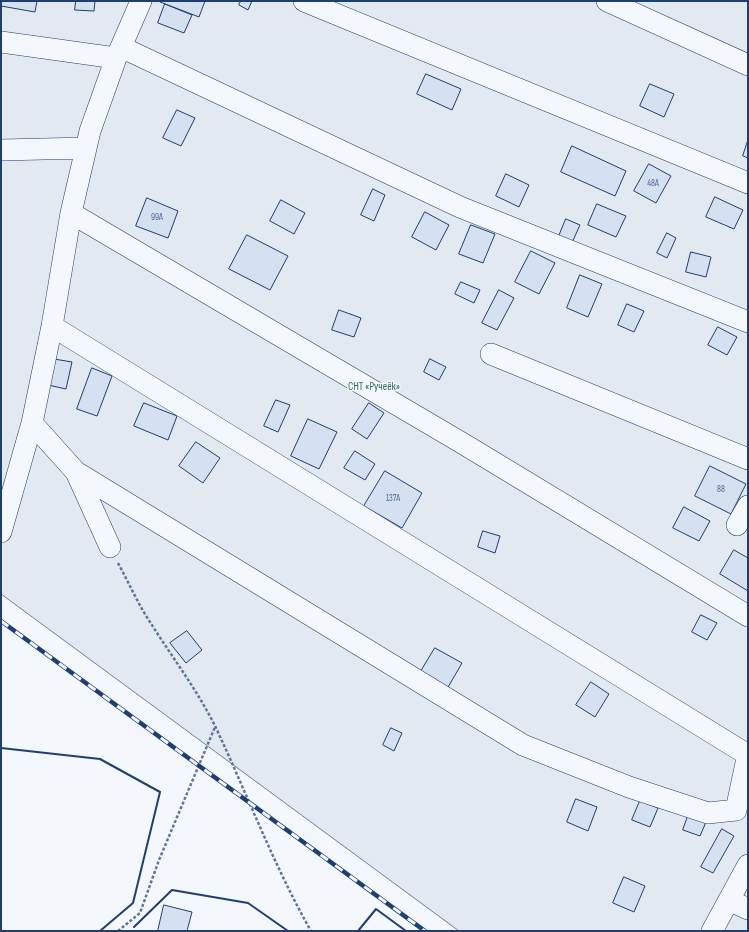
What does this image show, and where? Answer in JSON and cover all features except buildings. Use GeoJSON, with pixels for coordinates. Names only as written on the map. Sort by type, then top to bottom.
{"type":"FeatureCollection","features":[{"type":"Feature","properties":{"kind":"street"},"geometry":{"type":"LineString","coordinates":[[1,532],[32,423],[52,326],[71,213],[90,130],[118,52],[141,1]]}},
{"type":"Feature","properties":{"kind":"street"},"geometry":{"type":"LineString","coordinates":[[304,1],[748,183]]}},
{"type":"Feature","properties":{"kind":"street"},"geometry":{"type":"LineString","coordinates":[[608,1],[748,65]]}},
{"type":"Feature","properties":{"kind":"street"},"geometry":{"type":"LineString","coordinates":[[1,42],[118,52],[460,207],[748,322]]}},
{"type":"Feature","properties":{"kind":"street"},"geometry":{"type":"LineString","coordinates":[[1,150],[86,148]]}},
{"type":"Feature","properties":{"kind":"street"},"geometry":{"type":"LineString","coordinates":[[71,213],[462,443],[748,616]]}},
{"type":"Feature","properties":{"kind":"street"},"geometry":{"type":"LineString","coordinates":[[32,423],[76,472],[523,745],[629,787],[708,813],[736,810],[748,754],[52,326]]}},
{"type":"Feature","properties":{"kind":"street"},"geometry":{"type":"LineString","coordinates":[[491,354],[748,459]]}},
{"type":"Feature","properties":{"kind":"street"},"geometry":{"type":"LineString","coordinates":[[76,472],[110,547]]}},
{"type":"Feature","properties":{"kind":"street"},"geometry":{"type":"LineString","coordinates":[[737,525],[748,506]]}},
{"type":"Feature","properties":{"kind":"street"},"geometry":{"type":"LineString","coordinates":[[712,931],[748,865]]}},
{"type":"Feature","properties":{"kind":"street"},"geometry":{"type":"LineString","coordinates":[[729,900],[748,909]]}},
{"type":"Feature","properties":{"kind":"path"},"geometry":{"type":"LineString","coordinates":[[110,547],[149,620],[197,694],[215,727],[281,874],[312,931]]}},
{"type":"Feature","properties":{"kind":"path"},"geometry":{"type":"LineString","coordinates":[[118,931],[140,913],[159,860],[215,727]]}},
{"type":"Feature","properties":{"kind":"green space","name":"СНТ «Ручеёк»"},"geometry":{"type":"Polygon","coordinates":[[[1,1],[748,1],[748,931],[459,931],[1,594],[1,1]]]}},
{"type":"Feature","properties":{"kind":"railway"},"geometry":{"type":"LineString","coordinates":[[1,621],[425,931]]}},
{"type":"Feature","properties":{"kind":"wall"},"geometry":{"type":"LineString","coordinates":[[1,748],[100,759],[160,792],[133,903],[100,931]]}},
{"type":"Feature","properties":{"kind":"wall"},"geometry":{"type":"LineString","coordinates":[[134,927],[172,890],[248,903],[288,931]]}},
{"type":"Feature","properties":{"kind":"wall"},"geometry":{"type":"LineString","coordinates":[[358,931],[376,909],[406,931]]}}]}
